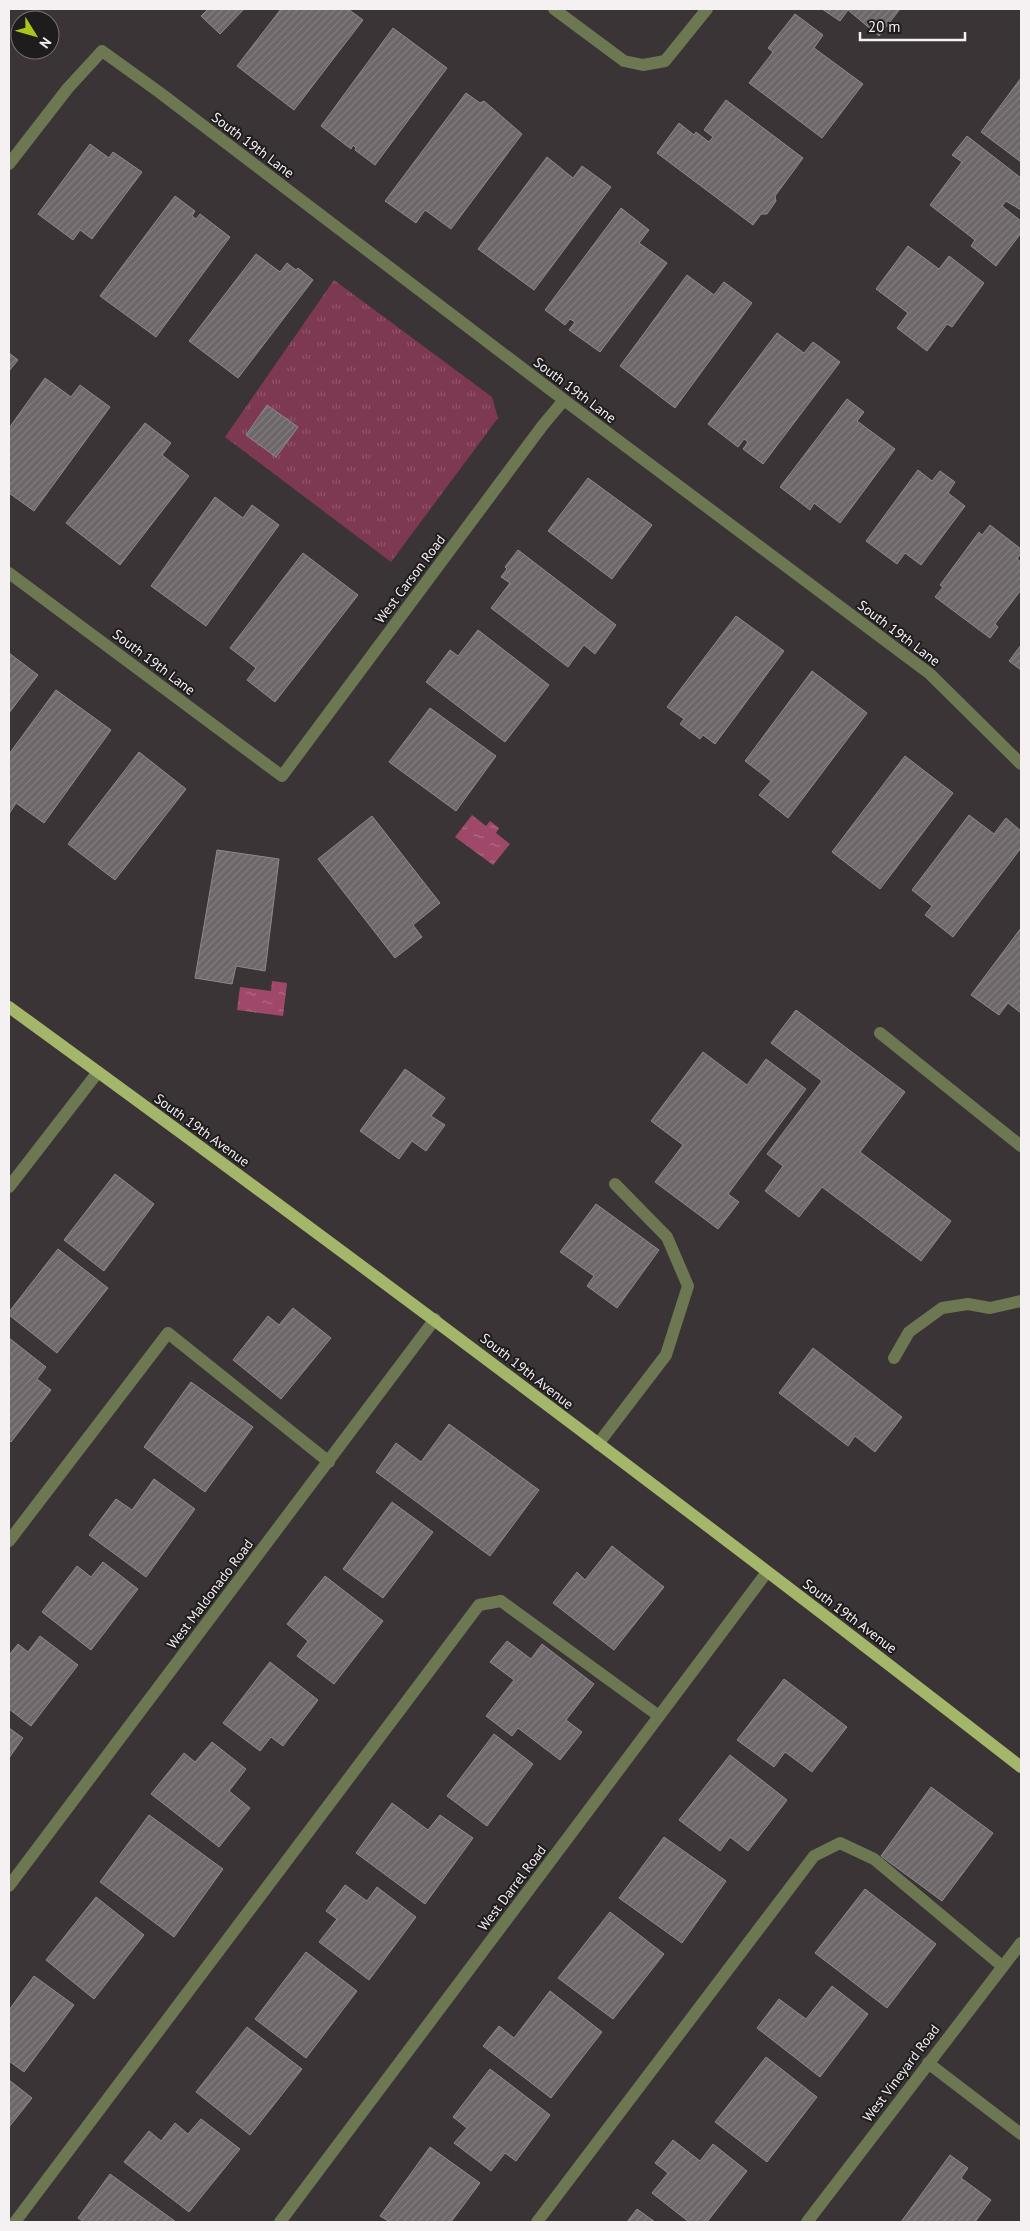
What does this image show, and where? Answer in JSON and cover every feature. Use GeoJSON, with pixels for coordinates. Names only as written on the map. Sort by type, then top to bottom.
{"type":"FeatureCollection","features":[{"type":"Feature","properties":{"kind":"main road","name":"South 19th Avenue"},"geometry":{"type":"LineString","coordinates":[[9,1007],[435,1319],[1021,1767]]}},
{"type":"Feature","properties":{"kind":"street"},"geometry":{"type":"LineString","coordinates":[[554,9],[624,61],[643,65],[664,61],[706,9]]}},
{"type":"Feature","properties":{"kind":"street","name":"South 19th Lane"},"geometry":{"type":"LineString","coordinates":[[9,164],[68,88],[102,51],[160,92],[564,400],[930,674],[1021,764]]}},
{"type":"Feature","properties":{"kind":"street","name":"West Carson Road"},"geometry":{"type":"LineString","coordinates":[[282,776],[537,433],[564,400]]}},
{"type":"Feature","properties":{"kind":"street","name":"South 19th Lane"},"geometry":{"type":"LineString","coordinates":[[9,573],[282,776]]}},
{"type":"Feature","properties":{"kind":"street"},"geometry":{"type":"LineString","coordinates":[[880,1033],[1021,1146]]}},
{"type":"Feature","properties":{"kind":"street"},"geometry":{"type":"LineString","coordinates":[[9,1188],[98,1072]]}},
{"type":"Feature","properties":{"kind":"street"},"geometry":{"type":"LineString","coordinates":[[598,1444],[666,1355],[688,1286],[667,1237],[615,1184]]}},
{"type":"Feature","properties":{"kind":"street"},"geometry":{"type":"LineString","coordinates":[[894,1358],[909,1332],[942,1308],[968,1304],[990,1308],[1021,1300]]}},
{"type":"Feature","properties":{"kind":"street","name":"West Maldonado Road"},"geometry":{"type":"LineString","coordinates":[[9,1886],[435,1319]]}},
{"type":"Feature","properties":{"kind":"street"},"geometry":{"type":"LineString","coordinates":[[9,1541],[168,1333],[329,1462]]}},
{"type":"Feature","properties":{"kind":"street","name":"West Darrel Road"},"geometry":{"type":"LineString","coordinates":[[280,2222],[767,1572]]}},
{"type":"Feature","properties":{"kind":"street"},"geometry":{"type":"LineString","coordinates":[[15,2222],[479,1605],[501,1601],[659,1716]]}},
{"type":"Feature","properties":{"kind":"street"},"geometry":{"type":"LineString","coordinates":[[537,2222],[814,1856],[840,1844],[874,1859],[1002,1966]]}},
{"type":"Feature","properties":{"kind":"street","name":"West Vineyard Road"},"geometry":{"type":"LineString","coordinates":[[807,2222],[1021,1942]]}},
{"type":"Feature","properties":{"kind":"street"},"geometry":{"type":"LineString","coordinates":[[928,2063],[1021,2134]]}},
{"type":"Feature","properties":{"kind":"green space"},"geometry":{"type":"Polygon","coordinates":[[[334,280],[492,397],[498,418],[391,562],[225,437],[334,280]]]}},
{"type":"Feature","properties":{"kind":"water"},"geometry":{"type":"Polygon","coordinates":[[[472,815],[486,826],[490,821],[499,828],[496,833],[510,844],[493,865],[455,837],[472,815]]]}},
{"type":"Feature","properties":{"kind":"water"},"geometry":{"type":"Polygon","coordinates":[[[272,981],[287,983],[283,1016],[237,1010],[240,987],[271,991],[272,981]]]}},
{"type":"Feature","properties":{"kind":"building"},"geometry":{"type":"Polygon","coordinates":[[[208,9],[244,9],[220,34],[201,16],[208,9]]]}},
{"type":"Feature","properties":{"kind":"building"},"geometry":{"type":"Polygon","coordinates":[[[281,9],[348,9],[363,20],[294,110],[237,66],[281,9]]]}},
{"type":"Feature","properties":{"kind":"building"},"geometry":{"type":"Polygon","coordinates":[[[822,9],[900,9],[879,36],[848,10],[840,21],[822,9]]]}},
{"type":"Feature","properties":{"kind":"building"},"geometry":{"type":"Polygon","coordinates":[[[795,14],[823,35],[814,48],[863,84],[822,138],[749,83],[773,52],[768,48],[795,14]]]}},
{"type":"Feature","properties":{"kind":"building"},"geometry":{"type":"Polygon","coordinates":[[[393,28],[447,68],[375,165],[355,150],[356,148],[353,145],[351,149],[321,126],[393,28]]]}},
{"type":"Feature","properties":{"kind":"building"},"geometry":{"type":"Polygon","coordinates":[[[1021,78],[1021,162],[981,132],[1021,78]]]}},
{"type":"Feature","properties":{"kind":"building"},"geometry":{"type":"Polygon","coordinates":[[[466,93],[480,103],[484,101],[522,134],[451,229],[425,210],[416,223],[385,201],[466,93]]]}},
{"type":"Feature","properties":{"kind":"building"},"geometry":{"type":"Polygon","coordinates":[[[726,100],[803,158],[775,196],[776,201],[767,214],[761,214],[753,225],[657,153],[679,123],[694,135],[696,132],[709,142],[713,137],[704,130],[726,100]]]}},
{"type":"Feature","properties":{"kind":"building"},"geometry":{"type":"Polygon","coordinates":[[[967,136],[1021,178],[1021,210],[1006,201],[1002,206],[1021,221],[1021,233],[996,266],[971,246],[975,240],[930,205],[962,162],[952,155],[967,136]]]}},
{"type":"Feature","properties":{"kind":"building"},"geometry":{"type":"Polygon","coordinates":[[[90,144],[109,158],[113,152],[142,172],[92,239],[80,230],[73,240],[38,214],[90,144]]]}},
{"type":"Feature","properties":{"kind":"building"},"geometry":{"type":"Polygon","coordinates":[[[547,157],[573,178],[582,166],[611,187],[534,290],[478,249],[547,157]]]}},
{"type":"Feature","properties":{"kind":"building"},"geometry":{"type":"Polygon","coordinates":[[[175,196],[195,211],[192,216],[196,219],[200,214],[230,237],[156,337],[100,296],[175,196]]]}},
{"type":"Feature","properties":{"kind":"building"},"geometry":{"type":"Polygon","coordinates":[[[621,208],[649,230],[639,243],[667,263],[600,352],[569,330],[575,322],[570,319],[565,325],[545,310],[621,208]]]}},
{"type":"Feature","properties":{"kind":"building"},"geometry":{"type":"Polygon","coordinates":[[[908,246],[939,269],[949,256],[984,283],[952,327],[947,324],[927,351],[897,328],[908,313],[876,289],[908,246]]]}},
{"type":"Feature","properties":{"kind":"building"},"geometry":{"type":"Polygon","coordinates":[[[256,254],[280,272],[287,263],[296,270],[298,268],[313,280],[238,378],[189,341],[256,254]]]}},
{"type":"Feature","properties":{"kind":"building"},"geometry":{"type":"Polygon","coordinates":[[[687,275],[714,295],[724,282],[752,303],[675,408],[620,366],[687,275]]]}},
{"type":"Feature","properties":{"kind":"building"},"geometry":{"type":"Polygon","coordinates":[[[777,333],[804,353],[813,342],[840,362],[763,464],[743,449],[748,442],[744,439],[738,447],[708,424],[777,333]]]}},
{"type":"Feature","properties":{"kind":"building"},"geometry":{"type":"Polygon","coordinates":[[[9,353],[18,360],[9,371],[9,353]]]}},
{"type":"Feature","properties":{"kind":"building"},"geometry":{"type":"Polygon","coordinates":[[[45,378],[71,397],[80,385],[110,407],[34,511],[9,493],[9,428],[45,378]]]}},
{"type":"Feature","properties":{"kind":"building"},"geometry":{"type":"Polygon","coordinates":[[[847,399],[864,412],[857,421],[895,449],[840,523],[814,503],[810,510],[780,487],[847,399]]]}},
{"type":"Feature","properties":{"kind":"building"},"geometry":{"type":"Polygon","coordinates":[[[267,405],[298,427],[276,457],[246,435],[267,405]]]}},
{"type":"Feature","properties":{"kind":"building"},"geometry":{"type":"Polygon","coordinates":[[[145,423],[171,443],[162,455],[189,476],[120,565],[66,523],[145,423]]]}},
{"type":"Feature","properties":{"kind":"building"},"geometry":{"type":"Polygon","coordinates":[[[918,470],[932,481],[940,471],[955,482],[948,493],[965,506],[921,565],[905,553],[897,564],[866,541],[918,470]]]}},
{"type":"Feature","properties":{"kind":"building"},"geometry":{"type":"Polygon","coordinates":[[[588,478],[652,525],[612,579],[548,531],[588,478]]]}},
{"type":"Feature","properties":{"kind":"building"},"geometry":{"type":"Polygon","coordinates":[[[215,497],[243,518],[252,505],[279,525],[206,626],[151,586],[215,497]]]}},
{"type":"Feature","properties":{"kind":"building"},"geometry":{"type":"Polygon","coordinates":[[[990,525],[1021,549],[1017,559],[1021,562],[1021,590],[995,624],[998,627],[990,638],[935,597],[943,587],[940,585],[979,532],[982,535],[990,525]]]}},
{"type":"Feature","properties":{"kind":"building"},"geometry":{"type":"Polygon","coordinates":[[[518,550],[616,625],[595,654],[584,645],[568,667],[491,608],[510,583],[501,577],[507,569],[505,567],[518,550]]]}},
{"type":"Feature","properties":{"kind":"building"},"geometry":{"type":"Polygon","coordinates":[[[303,553],[358,595],[275,702],[247,680],[256,668],[230,648],[303,553]]]}},
{"type":"Feature","properties":{"kind":"building"},"geometry":{"type":"Polygon","coordinates":[[[736,616],[784,651],[715,744],[703,735],[700,739],[680,724],[684,719],[667,707],[736,616]]]}},
{"type":"Feature","properties":{"kind":"building"},"geometry":{"type":"Polygon","coordinates":[[[478,630],[549,685],[505,742],[426,682],[450,650],[458,656],[478,630]]]}},
{"type":"Feature","properties":{"kind":"building"},"geometry":{"type":"Polygon","coordinates":[[[1021,645],[1021,670],[1009,661],[1021,645]]]}},
{"type":"Feature","properties":{"kind":"building"},"geometry":{"type":"Polygon","coordinates":[[[9,653],[38,675],[9,713],[9,653]]]}},
{"type":"Feature","properties":{"kind":"building"},"geometry":{"type":"Polygon","coordinates":[[[812,671],[867,713],[788,818],[759,795],[771,781],[745,761],[812,671]]]}},
{"type":"Feature","properties":{"kind":"building"},"geometry":{"type":"Polygon","coordinates":[[[56,690],[111,730],[44,823],[16,803],[9,814],[9,754],[56,690]]]}},
{"type":"Feature","properties":{"kind":"building"},"geometry":{"type":"Polygon","coordinates":[[[430,708],[496,756],[456,811],[389,762],[430,708]]]}},
{"type":"Feature","properties":{"kind":"building"},"geometry":{"type":"Polygon","coordinates":[[[139,752],[186,789],[115,880],[68,844],[139,752]]]}},
{"type":"Feature","properties":{"kind":"building"},"geometry":{"type":"Polygon","coordinates":[[[905,756],[953,793],[880,889],[832,852],[905,756]]]}},
{"type":"Feature","properties":{"kind":"building"},"geometry":{"type":"Polygon","coordinates":[[[969,815],[994,834],[1006,818],[1021,831],[1021,848],[953,937],[925,915],[932,906],[912,890],[969,815]]]}},
{"type":"Feature","properties":{"kind":"building"},"geometry":{"type":"Polygon","coordinates":[[[372,816],[440,903],[413,925],[422,937],[395,958],[318,859],[372,816]]]}},
{"type":"Feature","properties":{"kind":"building"},"geometry":{"type":"Polygon","coordinates":[[[217,850],[279,859],[265,971],[236,966],[232,984],[195,978],[217,850]]]}},
{"type":"Feature","properties":{"kind":"building"},"geometry":{"type":"Polygon","coordinates":[[[1021,928],[1021,1013],[1008,1003],[999,1015],[971,995],[1021,928]]]}},
{"type":"Feature","properties":{"kind":"building"},"geometry":{"type":"Polygon","coordinates":[[[796,1010],[905,1092],[860,1152],[951,1221],[921,1261],[822,1187],[799,1217],[765,1191],[783,1166],[767,1154],[822,1081],[771,1043],[796,1010]]]}},
{"type":"Feature","properties":{"kind":"building"},"geometry":{"type":"Polygon","coordinates":[[[703,1052],[747,1085],[766,1059],[806,1089],[728,1194],[739,1202],[718,1229],[655,1182],[683,1145],[651,1121],[703,1052]]]}},
{"type":"Feature","properties":{"kind":"building"},"geometry":{"type":"Polygon","coordinates":[[[405,1069],[445,1098],[431,1116],[445,1125],[426,1151],[412,1141],[399,1159],[360,1131],[405,1069]]]}},
{"type":"Feature","properties":{"kind":"building"},"geometry":{"type":"Polygon","coordinates":[[[115,1174],[154,1204],[104,1271],[64,1240],[115,1174]]]}},
{"type":"Feature","properties":{"kind":"building"},"geometry":{"type":"Polygon","coordinates":[[[596,1204],[659,1250],[617,1308],[587,1286],[594,1276],[560,1252],[596,1204]]]}},
{"type":"Feature","properties":{"kind":"building"},"geometry":{"type":"Polygon","coordinates":[[[58,1249],[108,1288],[57,1353],[9,1315],[9,1312],[58,1249]]]}},
{"type":"Feature","properties":{"kind":"building"},"geometry":{"type":"Polygon","coordinates":[[[293,1308],[331,1338],[281,1399],[233,1360],[268,1316],[279,1325],[293,1308]]]}},
{"type":"Feature","properties":{"kind":"building"},"geometry":{"type":"Polygon","coordinates":[[[9,1338],[46,1367],[37,1379],[51,1390],[11,1442],[9,1440],[9,1338]]]}},
{"type":"Feature","properties":{"kind":"building"},"geometry":{"type":"Polygon","coordinates":[[[813,1348],[902,1417],[875,1452],[855,1436],[848,1446],[779,1393],[813,1348]]]}},
{"type":"Feature","properties":{"kind":"building"},"geometry":{"type":"Polygon","coordinates":[[[191,1382],[253,1427],[205,1492],[144,1447],[191,1382]]]}},
{"type":"Feature","properties":{"kind":"building"},"geometry":{"type":"Polygon","coordinates":[[[449,1424],[539,1490],[490,1556],[376,1472],[396,1443],[421,1462],[449,1424]]]}},
{"type":"Feature","properties":{"kind":"building"},"geometry":{"type":"Polygon","coordinates":[[[154,1479],[195,1509],[146,1577],[89,1535],[116,1499],[132,1510],[154,1479]]]}},
{"type":"Feature","properties":{"kind":"building"},"geometry":{"type":"Polygon","coordinates":[[[392,1502],[433,1532],[383,1598],[343,1569],[392,1502]]]}},
{"type":"Feature","properties":{"kind":"building"},"geometry":{"type":"Polygon","coordinates":[[[612,1546],[664,1587],[614,1650],[553,1603],[577,1572],[585,1580],[612,1546]]]}},
{"type":"Feature","properties":{"kind":"building"},"geometry":{"type":"Polygon","coordinates":[[[103,1562],[138,1589],[91,1650],[42,1612],[77,1566],[91,1577],[103,1562]]]}},
{"type":"Feature","properties":{"kind":"building"},"geometry":{"type":"Polygon","coordinates":[[[325,1576],[383,1621],[334,1684],[297,1656],[308,1641],[287,1624],[325,1576]]]}},
{"type":"Feature","properties":{"kind":"building"},"geometry":{"type":"Polygon","coordinates":[[[40,1636],[78,1665],[31,1726],[9,1709],[9,1655],[18,1644],[28,1652],[40,1636]]]}},
{"type":"Feature","properties":{"kind":"building"},"geometry":{"type":"Polygon","coordinates":[[[507,1641],[531,1659],[542,1644],[594,1684],[566,1720],[582,1732],[560,1760],[518,1728],[512,1736],[486,1716],[514,1680],[490,1662],[507,1641]]]}},
{"type":"Feature","properties":{"kind":"building"},"geometry":{"type":"Polygon","coordinates":[[[270,1662],[318,1700],[283,1746],[271,1737],[260,1751],[223,1723],[270,1662]]]}},
{"type":"Feature","properties":{"kind":"building"},"geometry":{"type":"Polygon","coordinates":[[[784,1679],[847,1727],[812,1772],[785,1752],[774,1767],[737,1740],[784,1679]]]}},
{"type":"Feature","properties":{"kind":"building"},"geometry":{"type":"Polygon","coordinates":[[[9,1728],[23,1738],[9,1758],[9,1728]]]}},
{"type":"Feature","properties":{"kind":"building"},"geometry":{"type":"Polygon","coordinates":[[[494,1734],[533,1764],[487,1826],[447,1796],[494,1734]]]}},
{"type":"Feature","properties":{"kind":"building"},"geometry":{"type":"Polygon","coordinates":[[[212,1742],[246,1769],[229,1791],[250,1808],[219,1847],[151,1794],[184,1753],[195,1762],[212,1742]]]}},
{"type":"Feature","properties":{"kind":"building"},"geometry":{"type":"Polygon","coordinates":[[[730,1755],[787,1800],[748,1851],[730,1837],[720,1851],[679,1820],[730,1755]]]}},
{"type":"Feature","properties":{"kind":"building"},"geometry":{"type":"Polygon","coordinates":[[[931,1787],[993,1833],[942,1901],[881,1856],[931,1787]]]}},
{"type":"Feature","properties":{"kind":"building"},"geometry":{"type":"Polygon","coordinates":[[[392,1803],[428,1830],[440,1815],[473,1838],[425,1904],[356,1853],[392,1803]]]}},
{"type":"Feature","properties":{"kind":"building"},"geometry":{"type":"Polygon","coordinates":[[[149,1815],[223,1869],[174,1937],[100,1882],[149,1815]]]}},
{"type":"Feature","properties":{"kind":"building"},"geometry":{"type":"Polygon","coordinates":[[[664,1837],[726,1881],[682,1943],[619,1898],[664,1837]]]}},
{"type":"Feature","properties":{"kind":"building"},"geometry":{"type":"Polygon","coordinates":[[[345,1885],[367,1901],[377,1887],[416,1917],[369,1980],[319,1942],[337,1919],[326,1911],[345,1885]]]}},
{"type":"Feature","properties":{"kind":"building"},"geometry":{"type":"Polygon","coordinates":[[[865,1889],[936,1944],[887,2008],[815,1953],[865,1889]]]}},
{"type":"Feature","properties":{"kind":"building"},"geometry":{"type":"Polygon","coordinates":[[[96,1897],[144,1935],[94,1999],[46,1960],[96,1897]]]}},
{"type":"Feature","properties":{"kind":"building"},"geometry":{"type":"Polygon","coordinates":[[[610,1912],[664,1954],[613,2019],[558,1978],[610,1912]]]}},
{"type":"Feature","properties":{"kind":"building"},"geometry":{"type":"Polygon","coordinates":[[[306,1952],[357,1991],[306,2058],[255,2019],[306,1952]]]}},
{"type":"Feature","properties":{"kind":"building"},"geometry":{"type":"Polygon","coordinates":[[[34,1976],[74,2005],[24,2072],[9,2061],[9,2010],[34,1976]]]}},
{"type":"Feature","properties":{"kind":"building"},"geometry":{"type":"Polygon","coordinates":[[[832,1986],[868,2014],[820,2077],[757,2028],[779,1999],[806,2019],[832,1986]]]}},
{"type":"Feature","properties":{"kind":"building"},"geometry":{"type":"Polygon","coordinates":[[[550,1991],[602,2032],[551,2098],[483,2046],[499,2026],[514,2038],[550,1991]]]}},
{"type":"Feature","properties":{"kind":"building"},"geometry":{"type":"Polygon","coordinates":[[[247,2027],[302,2069],[250,2135],[196,2092],[247,2027]]]}},
{"type":"Feature","properties":{"kind":"building"},"geometry":{"type":"Polygon","coordinates":[[[766,2057],[817,2097],[767,2162],[715,2122],[766,2057]]]}},
{"type":"Feature","properties":{"kind":"building"},"geometry":{"type":"Polygon","coordinates":[[[490,2069],[550,2115],[516,2161],[505,2153],[491,2171],[454,2143],[467,2128],[453,2117],[490,2069]]]}},
{"type":"Feature","properties":{"kind":"building"},"geometry":{"type":"Polygon","coordinates":[[[9,2080],[32,2098],[9,2127],[9,2080]]]}},
{"type":"Feature","properties":{"kind":"building"},"geometry":{"type":"Polygon","coordinates":[[[201,2119],[240,2149],[189,2212],[124,2162],[149,2131],[161,2141],[175,2123],[188,2134],[201,2119]]]}},
{"type":"Feature","properties":{"kind":"building"},"geometry":{"type":"Polygon","coordinates":[[[673,2140],[700,2161],[713,2144],[747,2171],[707,2222],[689,2222],[652,2193],[668,2173],[655,2163],[673,2140]]]}},
{"type":"Feature","properties":{"kind":"building"},"geometry":{"type":"Polygon","coordinates":[[[430,2147],[480,2183],[451,2222],[390,2222],[380,2216],[430,2147]]]}},
{"type":"Feature","properties":{"kind":"building"},"geometry":{"type":"Polygon","coordinates":[[[950,2155],[968,2168],[961,2178],[991,2200],[975,2222],[901,2222],[950,2155]]]}},
{"type":"Feature","properties":{"kind":"building"},"geometry":{"type":"Polygon","coordinates":[[[110,2174],[176,2222],[84,2222],[78,2218],[110,2174]]]}},
{"type":"Feature","properties":{"kind":"building"},"geometry":{"type":"Polygon","coordinates":[[[637,2209],[655,2222],[627,2222],[637,2209]]]}}]}
